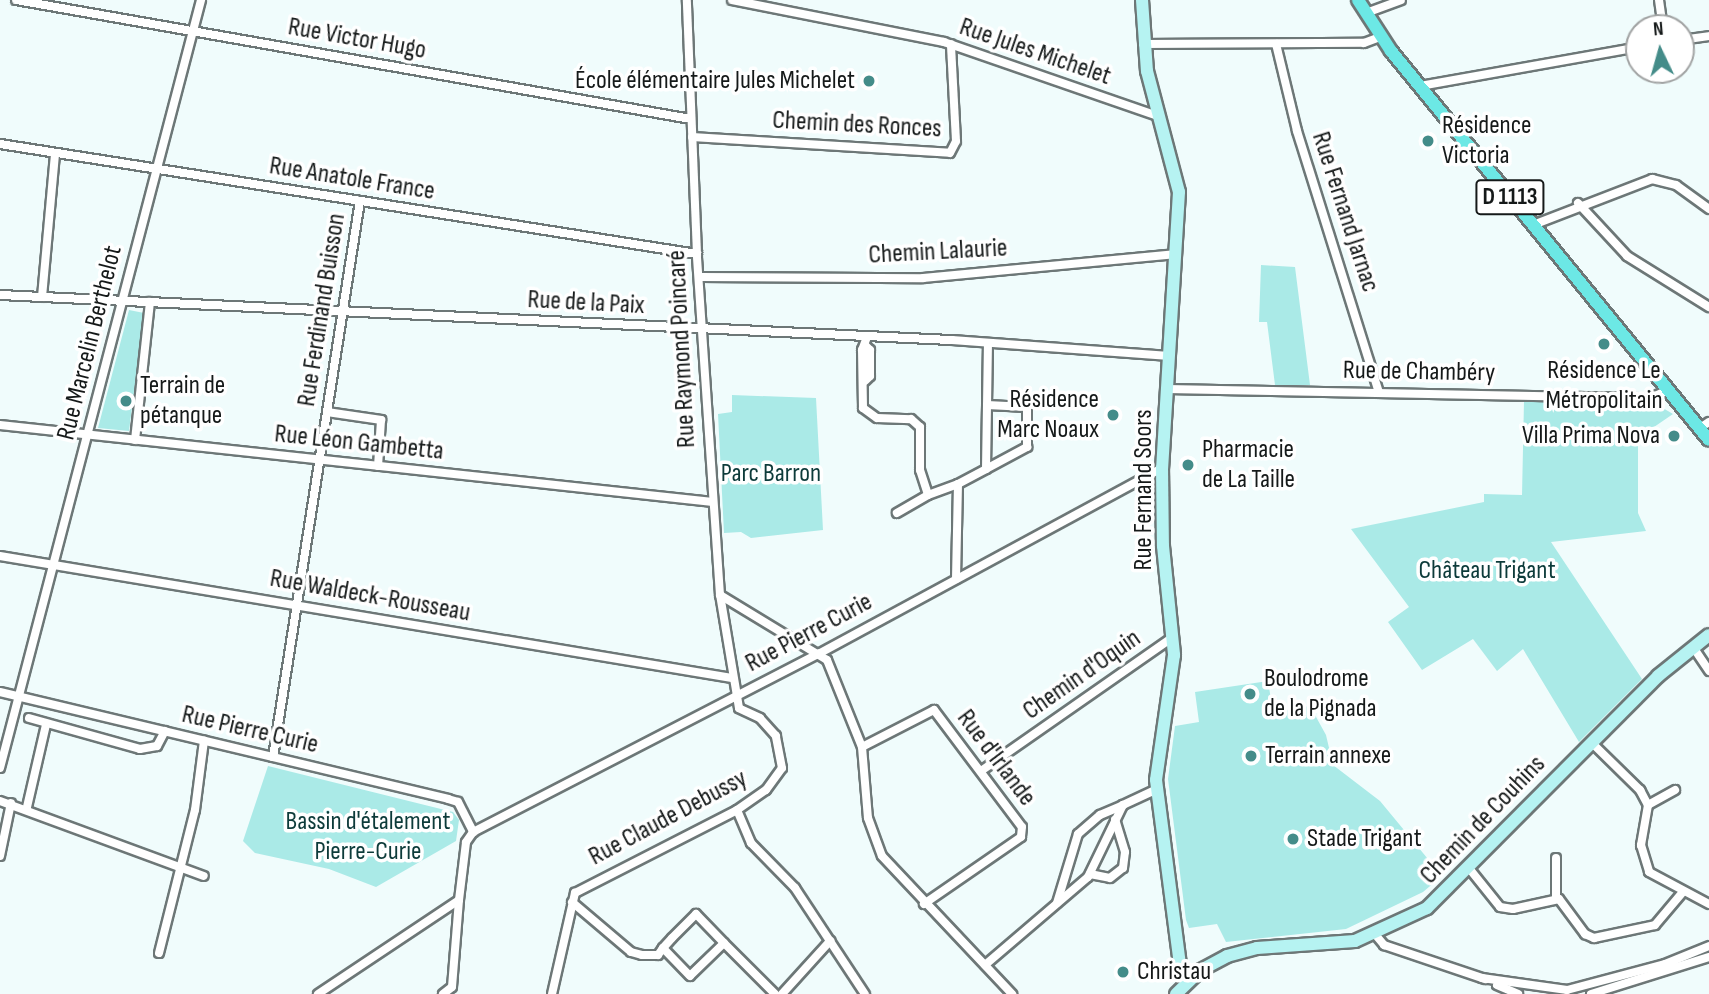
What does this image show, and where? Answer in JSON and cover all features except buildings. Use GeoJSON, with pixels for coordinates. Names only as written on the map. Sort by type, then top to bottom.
{"type":"FeatureCollection","features":[{"type":"Feature","properties":{"kind":"main road","name":"D 1113"},"geometry":{"type":"LineString","coordinates":[[1358,0],[1380,37],[1668,390],[1704,425],[1709,440]]}},
{"type":"Feature","properties":{"kind":"street","name":"Rue Victor Hugo"},"geometry":{"type":"LineString","coordinates":[[16,0],[691,119]]}},
{"type":"Feature","properties":{"kind":"street","name":"Rue Marcelin Berthelot"},"geometry":{"type":"LineString","coordinates":[[0,768],[201,0]]}},
{"type":"Feature","properties":{"kind":"street","name":"Rue Raymond Poincaré"},"geometry":{"type":"LineString","coordinates":[[687,0],[697,254],[701,277],[713,502],[720,595],[736,695]]}},
{"type":"Feature","properties":{"kind":"street","name":"Rue Jules Michelet"},"geometry":{"type":"LineString","coordinates":[[733,0],[951,44],[1158,116]]}},
{"type":"Feature","properties":{"kind":"street","name":"Rue Fernand Soors"},"geometry":{"type":"LineString","coordinates":[[1142,0],[1143,44],[1158,116],[1179,186],[1162,468],[1163,546],[1174,660],[1157,789],[1180,965],[1190,979]]}},
{"type":"Feature","properties":{"kind":"street"},"geometry":{"type":"LineString","coordinates":[[1366,13],[1401,0]]}},
{"type":"Feature","properties":{"kind":"street"},"geometry":{"type":"LineString","coordinates":[[1143,44],[1364,43],[1380,37]]}},
{"type":"Feature","properties":{"kind":"street","name":"Chemin des Ronces"},"geometry":{"type":"LineString","coordinates":[[692,137],[950,153],[957,141],[951,44]]}},
{"type":"Feature","properties":{"kind":"street","name":"Rue Fernand Jarnac"},"geometry":{"type":"LineString","coordinates":[[1276,44],[1297,131],[1379,392]]}},
{"type":"Feature","properties":{"kind":"street"},"geometry":{"type":"LineString","coordinates":[[1420,86],[1625,49]]}},
{"type":"Feature","properties":{"kind":"street","name":"Rue Anatole France"},"geometry":{"type":"LineString","coordinates":[[0,144],[697,254]]}},
{"type":"Feature","properties":{"kind":"street"},"geometry":{"type":"LineString","coordinates":[[42,297],[55,153]]}},
{"type":"Feature","properties":{"kind":"street"},"geometry":{"type":"LineString","coordinates":[[1532,225],[1578,203],[1652,178],[1676,185],[1709,209]]}},
{"type":"Feature","properties":{"kind":"street","name":"Rue Ferdinand Buisson"},"geometry":{"type":"LineString","coordinates":[[272,757],[360,201]]}},
{"type":"Feature","properties":{"kind":"street"},"geometry":{"type":"LineString","coordinates":[[1578,203],[1627,256],[1709,307]]}},
{"type":"Feature","properties":{"kind":"street","name":"Chemin Lalaurie"},"geometry":{"type":"LineString","coordinates":[[701,277],[930,278],[1177,254]]}},
{"type":"Feature","properties":{"kind":"street","name":"Rue de la Paix"},"geometry":{"type":"LineString","coordinates":[[0,295],[703,330],[867,342],[988,344],[1169,356]]}},
{"type":"Feature","properties":{"kind":"street"},"geometry":{"type":"LineString","coordinates":[[135,440],[150,302]]}},
{"type":"Feature","properties":{"kind":"street"},"geometry":{"type":"LineString","coordinates":[[867,342],[870,376],[865,381],[863,408],[868,414],[911,419],[920,427],[920,470],[928,495]]}},
{"type":"Feature","properties":{"kind":"street"},"geometry":{"type":"LineString","coordinates":[[986,469],[988,344]]}},
{"type":"Feature","properties":{"kind":"street","name":"Rue de Chambéry"},"geometry":{"type":"LineString","coordinates":[[1167,388],[1651,398],[1668,390]]}},
{"type":"Feature","properties":{"kind":"street"},"geometry":{"type":"LineString","coordinates":[[897,513],[1027,447],[1027,407],[987,405]]}},
{"type":"Feature","properties":{"kind":"street"},"geometry":{"type":"LineString","coordinates":[[327,412],[381,419],[378,466]]}},
{"type":"Feature","properties":{"kind":"street","name":"Rue Léon Gambetta"},"geometry":{"type":"LineString","coordinates":[[0,425],[713,502]]}},
{"type":"Feature","properties":{"kind":"street","name":"Rue Pierre Curie"},"geometry":{"type":"LineString","coordinates":[[460,900],[466,842],[473,832],[820,653],[1162,468]]}},
{"type":"Feature","properties":{"kind":"street"},"geometry":{"type":"LineString","coordinates":[[956,579],[958,484]]}},
{"type":"Feature","properties":{"kind":"street","name":"Rue Waldeck-Rousseau"},"geometry":{"type":"LineString","coordinates":[[0,556],[732,678]]}},
{"type":"Feature","properties":{"kind":"street"},"geometry":{"type":"LineString","coordinates":[[720,595],[820,653],[827,660],[862,747],[875,838],[896,875],[1012,994]]}},
{"type":"Feature","properties":{"kind":"street","name":"Chemin de Couhins"},"geometry":{"type":"LineString","coordinates":[[1176,994],[1190,979],[1241,951],[1345,943],[1374,933],[1427,908],[1591,742],[1709,635]]}},
{"type":"Feature","properties":{"kind":"street","name":"Chemin d'Oquin"},"geometry":{"type":"LineString","coordinates":[[981,771],[1173,637]]}},
{"type":"Feature","properties":{"kind":"street"},"geometry":{"type":"LineString","coordinates":[[1693,647],[1709,671]]}},
{"type":"Feature","properties":{"kind":"street","name":"Rue Pierre Curie"},"geometry":{"type":"LineString","coordinates":[[0,692],[448,799],[463,810],[473,832]]}},
{"type":"Feature","properties":{"kind":"street","name":"Rue Claude Debussy"},"geometry":{"type":"LineString","coordinates":[[552,994],[572,902],[580,889],[737,810],[775,780],[782,768],[782,754],[771,729],[739,708],[736,695]]}},
{"type":"Feature","properties":{"kind":"street","name":"Rue d'Irlande"},"geometry":{"type":"LineString","coordinates":[[862,747],[934,710],[1022,827],[1021,837],[924,904]]}},
{"type":"Feature","properties":{"kind":"street"},"geometry":{"type":"LineString","coordinates":[[29,718],[46,725],[140,749],[157,746],[165,732]]}},
{"type":"Feature","properties":{"kind":"street"},"geometry":{"type":"LineString","coordinates":[[27,807],[46,725]]}},
{"type":"Feature","properties":{"kind":"street"},"geometry":{"type":"LineString","coordinates":[[159,953],[181,868],[204,741]]}},
{"type":"Feature","properties":{"kind":"street"},"geometry":{"type":"LineString","coordinates":[[1591,742],[1640,790],[1648,805],[1642,860],[1657,881],[1709,904]]}},
{"type":"Feature","properties":{"kind":"street"},"geometry":{"type":"LineString","coordinates":[[1057,903],[1078,834],[1100,815],[1157,789]]}},
{"type":"Feature","properties":{"kind":"street"},"geometry":{"type":"LineString","coordinates":[[1648,805],[1675,790]]}},
{"type":"Feature","properties":{"kind":"street"},"geometry":{"type":"LineString","coordinates":[[0,801],[27,807],[204,876]]}},
{"type":"Feature","properties":{"kind":"street"},"geometry":{"type":"LineString","coordinates":[[0,856],[11,803]]}},
{"type":"Feature","properties":{"kind":"street"},"geometry":{"type":"LineString","coordinates":[[985,965],[1090,874],[1123,805]]}},
{"type":"Feature","properties":{"kind":"street"},"geometry":{"type":"LineString","coordinates":[[737,810],[751,843],[795,888],[865,994]]}},
{"type":"Feature","properties":{"kind":"street"},"geometry":{"type":"LineString","coordinates":[[1090,874],[1110,878],[1123,868],[1125,852],[1115,819]]}},
{"type":"Feature","properties":{"kind":"street"},"geometry":{"type":"LineString","coordinates":[[1556,858],[1556,898]]}},
{"type":"Feature","properties":{"kind":"street"},"geometry":{"type":"LineString","coordinates":[[1468,867],[1503,909],[1556,898],[1565,903],[1585,934],[1600,939],[1655,925],[1682,893]]}},
{"type":"Feature","properties":{"kind":"street"},"geometry":{"type":"LineString","coordinates":[[443,994],[452,991],[460,900]]}},
{"type":"Feature","properties":{"kind":"street"},"geometry":{"type":"LineString","coordinates":[[318,994],[460,900]]}},
{"type":"Feature","properties":{"kind":"street"},"geometry":{"type":"LineString","coordinates":[[572,902],[631,952],[658,955],[696,914],[775,994]]}},
{"type":"Feature","properties":{"kind":"street"},"geometry":{"type":"LineString","coordinates":[[1374,933],[1384,945],[1482,978],[1518,994]]}},
{"type":"Feature","properties":{"kind":"street"},"geometry":{"type":"LineString","coordinates":[[782,994],[830,941]]}},
{"type":"Feature","properties":{"kind":"street"},"geometry":{"type":"LineString","coordinates":[[663,948],[690,976],[724,943]]}},
{"type":"Feature","properties":{"kind":"street"},"geometry":{"type":"LineString","coordinates":[[1482,978],[1567,990],[1665,964],[1709,946]]}},
{"type":"Feature","properties":{"kind":"street"},"geometry":{"type":"LineString","coordinates":[[1591,994],[1709,957]]}},
{"type":"Feature","properties":{"kind":"green space"},"geometry":{"type":"Polygon","coordinates":[[[1261,265],[1295,267],[1310,385],[1275,385],[1267,322],[1259,322],[1261,265]]]}},
{"type":"Feature","properties":{"kind":"green space"},"geometry":{"type":"Polygon","coordinates":[[[129,310],[144,313],[129,431],[98,428],[129,310]]]}},
{"type":"Feature","properties":{"kind":"green space","name":"Parc Barron"},"geometry":{"type":"Polygon","coordinates":[[[732,395],[816,398],[823,530],[751,538],[741,532],[724,533],[718,414],[732,412],[732,395]]]}},
{"type":"Feature","properties":{"kind":"green space","name":"Château Trigant"},"geometry":{"type":"Polygon","coordinates":[[[1524,401],[1656,404],[1673,414],[1638,438],[1638,513],[1646,531],[1551,542],[1642,679],[1579,742],[1523,649],[1497,671],[1473,639],[1422,670],[1388,622],[1409,607],[1351,529],[1484,502],[1484,494],[1522,495],[1524,401]]]}},
{"type":"Feature","properties":{"kind":"green space","name":"Stade Trigant"},"geometry":{"type":"Polygon","coordinates":[[[1268,681],[1273,712],[1310,706],[1326,735],[1333,765],[1380,801],[1442,876],[1423,892],[1346,929],[1226,942],[1217,924],[1189,928],[1186,920],[1168,779],[1175,726],[1199,722],[1195,692],[1268,681]]]}},
{"type":"Feature","properties":{"kind":"green space","name":"Bassin d'étalement Pierre-Curie"},"geometry":{"type":"Polygon","coordinates":[[[268,766],[453,812],[459,820],[456,841],[376,887],[329,869],[255,853],[243,841],[268,766]]]}},
{"type":"Feature","properties":{"kind":"place","name":"École élémentaire Jules Michelet"},"geometry":{"type":"Point","coordinates":[869,81]}},
{"type":"Feature","properties":{"kind":"place","name":"Résidence Victoria"},"geometry":{"type":"Point","coordinates":[1428,141]}},
{"type":"Feature","properties":{"kind":"place","name":"Résidence Le Métropolitain"},"geometry":{"type":"Point","coordinates":[1604,344]}},
{"type":"Feature","properties":{"kind":"place","name":"Terrain de pétanque"},"geometry":{"type":"Point","coordinates":[126,401]}},
{"type":"Feature","properties":{"kind":"place","name":"Résidence Marc Noaux"},"geometry":{"type":"Point","coordinates":[1113,415]}},
{"type":"Feature","properties":{"kind":"place","name":"Villa Prima Nova"},"geometry":{"type":"Point","coordinates":[1674,436]}},
{"type":"Feature","properties":{"kind":"place","name":"Pharmacie de La Taille"},"geometry":{"type":"Point","coordinates":[1188,465]}},
{"type":"Feature","properties":{"kind":"place","name":"Boulodrome de la Pignada"},"geometry":{"type":"Point","coordinates":[1250,694]}},
{"type":"Feature","properties":{"kind":"place","name":"Terrain annexe"},"geometry":{"type":"Point","coordinates":[1251,756]}},
{"type":"Feature","properties":{"kind":"place","name":"Stade Trigant"},"geometry":{"type":"Point","coordinates":[1293,839]}},
{"type":"Feature","properties":{"kind":"place","name":"Christau"},"geometry":{"type":"Point","coordinates":[1123,972]}}]}
